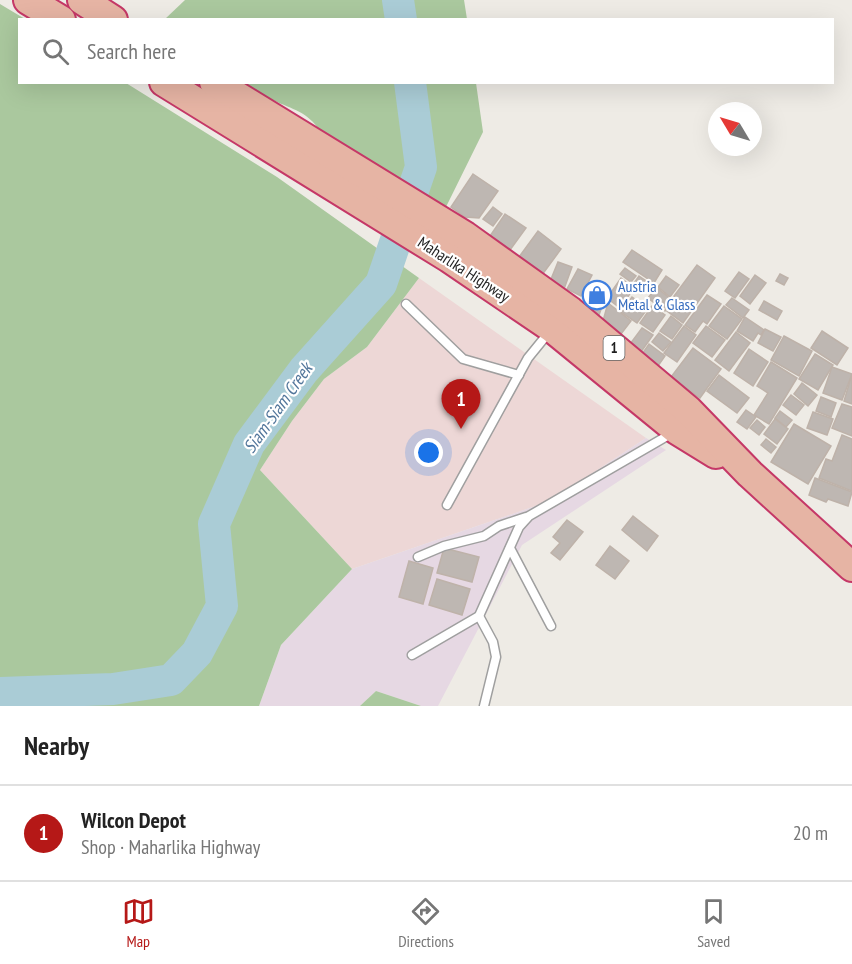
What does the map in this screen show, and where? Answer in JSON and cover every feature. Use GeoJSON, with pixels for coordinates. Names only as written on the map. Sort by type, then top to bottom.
{"type":"FeatureCollection","features":[{"type":"Feature","properties":{"kind":"highway"},"geometry":{"type":"LineString","coordinates":[[28,0],[57,18]]}},
{"type":"Feature","properties":{"kind":"highway"},"geometry":{"type":"LineString","coordinates":[[82,0],[110,18]]}},
{"type":"Feature","properties":{"kind":"highway","name":"Maharlika Highway"},"geometry":{"type":"LineString","coordinates":[[168,84],[334,172],[457,247],[570,311],[688,411],[750,474],[852,567]]}},
{"type":"Feature","properties":{"kind":"highway","name":"Maharlika Highway"},"geometry":{"type":"LineString","coordinates":[[217,84],[334,172]]}},
{"type":"Feature","properties":{"kind":"highway","name":"Maharlika Highway"},"geometry":{"type":"LineString","coordinates":[[457,247],[677,430],[750,474]]}},
{"type":"Feature","properties":{"kind":"lane"},"geometry":{"type":"LineString","coordinates":[[406,304],[463,359],[519,375]]}},
{"type":"Feature","properties":{"kind":"lane"},"geometry":{"type":"LineString","coordinates":[[447,505],[528,358],[552,328]]}},
{"type":"Feature","properties":{"kind":"lane"},"geometry":{"type":"LineString","coordinates":[[418,557],[444,546],[484,536],[499,526],[529,516],[677,430]]}},
{"type":"Feature","properties":{"kind":"lane"},"geometry":{"type":"LineString","coordinates":[[412,655],[478,616],[519,526],[529,516]]}},
{"type":"Feature","properties":{"kind":"lane"},"geometry":{"type":"LineString","coordinates":[[510,548],[551,626]]}},
{"type":"Feature","properties":{"kind":"lane"},"geometry":{"type":"LineString","coordinates":[[478,616],[493,642],[496,657],[484,706]]}},
{"type":"Feature","properties":{"kind":"shaded area"},"geometry":{"type":"Polygon","coordinates":[[[419,278],[646,438],[550,501],[352,569],[260,470],[292,421],[324,379],[367,347],[419,278]]]}},
{"type":"Feature","properties":{"kind":"shaded area"},"geometry":{"type":"Polygon","coordinates":[[[646,438],[666,450],[522,545],[438,706],[421,706],[376,691],[360,706],[259,706],[281,645],[352,569],[550,501],[646,438]]]}},
{"type":"Feature","properties":{"kind":"green space"},"geometry":{"type":"Polygon","coordinates":[[[185,0],[464,0],[467,18],[166,18],[185,0]]]}},
{"type":"Feature","properties":{"kind":"green space"},"geometry":{"type":"Polygon","coordinates":[[[0,4],[23,18],[18,18],[18,84],[128,84],[277,177],[419,278],[367,347],[324,379],[292,421],[260,470],[352,569],[281,645],[259,706],[0,706],[0,4]]]}},
{"type":"Feature","properties":{"kind":"green space"},"geometry":{"type":"Polygon","coordinates":[[[246,84],[476,84],[483,132],[445,209],[320,131],[305,115],[246,84]]]}},
{"type":"Feature","properties":{"kind":"green space"},"geometry":{"type":"Polygon","coordinates":[[[376,691],[421,706],[360,706],[376,691]]]}},
{"type":"Feature","properties":{"kind":"building"},"geometry":{"type":"Polygon","coordinates":[[[473,174],[498,191],[479,218],[465,217],[451,207],[473,174]]]}},
{"type":"Feature","properties":{"kind":"building"},"geometry":{"type":"Polygon","coordinates":[[[493,207],[502,214],[493,226],[483,219],[493,207]]]}},
{"type":"Feature","properties":{"kind":"building"},"geometry":{"type":"Polygon","coordinates":[[[505,214],[526,228],[510,250],[490,236],[505,214]]]}},
{"type":"Feature","properties":{"kind":"building"},"geometry":{"type":"Polygon","coordinates":[[[538,231],[561,249],[542,275],[519,257],[538,231]]]}},
{"type":"Feature","properties":{"kind":"building"},"geometry":{"type":"Polygon","coordinates":[[[632,250],[662,270],[654,283],[623,262],[632,250]]]}},
{"type":"Feature","properties":{"kind":"building"},"geometry":{"type":"Polygon","coordinates":[[[558,262],[572,267],[564,289],[549,284],[558,262]]]}},
{"type":"Feature","properties":{"kind":"building"},"geometry":{"type":"Polygon","coordinates":[[[697,265],[715,278],[683,323],[667,311],[677,298],[674,296],[697,265]]]}},
{"type":"Feature","properties":{"kind":"building"},"geometry":{"type":"Polygon","coordinates":[[[625,268],[636,276],[631,282],[620,274],[625,268]]]}},
{"type":"Feature","properties":{"kind":"building"},"geometry":{"type":"Polygon","coordinates":[[[578,269],[592,275],[581,296],[567,289],[578,269]]]}},
{"type":"Feature","properties":{"kind":"building"},"geometry":{"type":"Polygon","coordinates":[[[739,272],[749,279],[735,298],[725,291],[739,272]]]}},
{"type":"Feature","properties":{"kind":"building"},"geometry":{"type":"Polygon","coordinates":[[[780,274],[788,278],[784,285],[776,281],[780,274]]]}},
{"type":"Feature","properties":{"kind":"building"},"geometry":{"type":"Polygon","coordinates":[[[755,275],[766,283],[750,304],[740,296],[755,275]]]}},
{"type":"Feature","properties":{"kind":"building"},"geometry":{"type":"Polygon","coordinates":[[[639,276],[652,285],[647,293],[634,283],[639,276]]]}},
{"type":"Feature","properties":{"kind":"building"},"geometry":{"type":"Polygon","coordinates":[[[666,276],[679,285],[670,297],[658,287],[666,276]]]}},
{"type":"Feature","properties":{"kind":"building"},"geometry":{"type":"Polygon","coordinates":[[[621,278],[634,288],[620,308],[607,298],[621,278]]]}},
{"type":"Feature","properties":{"kind":"building"},"geometry":{"type":"Polygon","coordinates":[[[656,287],[672,300],[665,311],[648,298],[656,287]]]}},
{"type":"Feature","properties":{"kind":"building"},"geometry":{"type":"Polygon","coordinates":[[[707,295],[721,304],[707,324],[703,321],[695,332],[685,325],[707,295]]]}},
{"type":"Feature","properties":{"kind":"building"},"geometry":{"type":"Polygon","coordinates":[[[586,297],[603,304],[599,315],[582,308],[586,297]]]}},
{"type":"Feature","properties":{"kind":"building"},"geometry":{"type":"Polygon","coordinates":[[[632,297],[648,308],[637,323],[621,312],[632,297]]]}},
{"type":"Feature","properties":{"kind":"building"},"geometry":{"type":"Polygon","coordinates":[[[732,298],[749,310],[743,318],[726,305],[732,298]]]}},
{"type":"Feature","properties":{"kind":"building"},"geometry":{"type":"Polygon","coordinates":[[[764,301],[782,311],[777,320],[759,310],[764,301]]]}},
{"type":"Feature","properties":{"kind":"building"},"geometry":{"type":"Polygon","coordinates":[[[608,303],[631,321],[621,334],[603,321],[608,303]]]}},
{"type":"Feature","properties":{"kind":"building"},"geometry":{"type":"Polygon","coordinates":[[[652,306],[665,315],[653,332],[640,323],[652,306]]]}},
{"type":"Feature","properties":{"kind":"building"},"geometry":{"type":"Polygon","coordinates":[[[724,306],[742,319],[727,339],[709,326],[724,306]]]}},
{"type":"Feature","properties":{"kind":"building"},"geometry":{"type":"Polygon","coordinates":[[[671,316],[682,325],[672,339],[660,331],[671,316]]]}},
{"type":"Feature","properties":{"kind":"building"},"geometry":{"type":"Polygon","coordinates":[[[745,317],[764,330],[761,335],[758,333],[753,341],[737,331],[745,317]]]}},
{"type":"Feature","properties":{"kind":"building"},"geometry":{"type":"Polygon","coordinates":[[[684,326],[696,335],[677,362],[664,353],[684,326]]]}},
{"type":"Feature","properties":{"kind":"building"},"geometry":{"type":"Polygon","coordinates":[[[706,326],[725,340],[712,357],[693,343],[706,326]]]}},
{"type":"Feature","properties":{"kind":"building"},"geometry":{"type":"Polygon","coordinates":[[[642,328],[653,335],[641,352],[630,344],[642,328]]]}},
{"type":"Feature","properties":{"kind":"building"},"geometry":{"type":"Polygon","coordinates":[[[765,329],[781,337],[773,351],[758,343],[765,329]]]}},
{"type":"Feature","properties":{"kind":"building"},"geometry":{"type":"Polygon","coordinates":[[[822,331],[848,348],[837,365],[811,348],[822,331]]]}},
{"type":"Feature","properties":{"kind":"building"},"geometry":{"type":"Polygon","coordinates":[[[736,332],[750,343],[729,371],[715,360],[736,332]]]}},
{"type":"Feature","properties":{"kind":"building"},"geometry":{"type":"Polygon","coordinates":[[[659,333],[671,342],[663,351],[652,342],[659,333]]]}},
{"type":"Feature","properties":{"kind":"building"},"geometry":{"type":"Polygon","coordinates":[[[784,336],[812,351],[799,376],[771,360],[784,336]]]}},
{"type":"Feature","properties":{"kind":"building"},"geometry":{"type":"Polygon","coordinates":[[[649,344],[665,356],[658,366],[642,354],[649,344]]]}},
{"type":"Feature","properties":{"kind":"building"},"geometry":{"type":"Polygon","coordinates":[[[693,348],[721,369],[700,398],[671,377],[693,348]]]}},
{"type":"Feature","properties":{"kind":"building"},"geometry":{"type":"Polygon","coordinates":[[[749,349],[768,362],[753,386],[734,373],[749,349]]]}},
{"type":"Feature","properties":{"kind":"building"},"geometry":{"type":"Polygon","coordinates":[[[815,354],[833,365],[818,390],[799,379],[815,354]]]}},
{"type":"Feature","properties":{"kind":"building"},"geometry":{"type":"Polygon","coordinates":[[[771,362],[797,378],[769,424],[754,415],[768,393],[757,386],[771,362]]]}},
{"type":"Feature","properties":{"kind":"building"},"geometry":{"type":"Polygon","coordinates":[[[832,367],[852,374],[842,400],[823,393],[832,367]]]}},
{"type":"Feature","properties":{"kind":"building"},"geometry":{"type":"Polygon","coordinates":[[[852,374],[852,404],[844,401],[852,374]]]}},
{"type":"Feature","properties":{"kind":"building"},"geometry":{"type":"Polygon","coordinates":[[[719,375],[749,398],[737,413],[707,391],[719,375]]]}},
{"type":"Feature","properties":{"kind":"building"},"geometry":{"type":"Polygon","coordinates":[[[802,383],[817,395],[808,406],[794,394],[802,383]]]}},
{"type":"Feature","properties":{"kind":"building"},"geometry":{"type":"Polygon","coordinates":[[[791,395],[804,405],[796,415],[783,405],[791,395]]]}},
{"type":"Feature","properties":{"kind":"building"},"geometry":{"type":"Polygon","coordinates":[[[821,397],[836,403],[831,417],[816,411],[821,397]]]}},
{"type":"Feature","properties":{"kind":"building"},"geometry":{"type":"Polygon","coordinates":[[[842,404],[852,407],[852,436],[832,428],[842,404]]]}},
{"type":"Feature","properties":{"kind":"building"},"geometry":{"type":"Polygon","coordinates":[[[746,410],[756,417],[747,429],[737,422],[746,410]]]}},
{"type":"Feature","properties":{"kind":"building"},"geometry":{"type":"Polygon","coordinates":[[[780,411],[792,420],[786,427],[775,418],[780,411]]]}},
{"type":"Feature","properties":{"kind":"building"},"geometry":{"type":"Polygon","coordinates":[[[813,412],[833,419],[827,435],[807,428],[813,412]]]}},
{"type":"Feature","properties":{"kind":"building"},"geometry":{"type":"Polygon","coordinates":[[[775,419],[788,429],[777,444],[764,434],[775,419]]]}},
{"type":"Feature","properties":{"kind":"building"},"geometry":{"type":"Polygon","coordinates":[[[757,420],[765,427],[759,435],[750,428],[757,420]]]}},
{"type":"Feature","properties":{"kind":"building"},"geometry":{"type":"Polygon","coordinates":[[[794,424],[831,446],[808,484],[771,462],[794,424]]]}},
{"type":"Feature","properties":{"kind":"building"},"geometry":{"type":"Polygon","coordinates":[[[842,435],[852,439],[852,491],[819,478],[826,459],[832,461],[842,435]]]}},
{"type":"Feature","properties":{"kind":"building"},"geometry":{"type":"Polygon","coordinates":[[[766,439],[776,447],[771,453],[761,445],[766,439]]]}},
{"type":"Feature","properties":{"kind":"building"},"geometry":{"type":"Polygon","coordinates":[[[815,478],[852,492],[848,506],[828,499],[826,502],[809,495],[815,478]]]}},
{"type":"Feature","properties":{"kind":"building"},"geometry":{"type":"Polygon","coordinates":[[[633,516],[658,536],[647,551],[622,530],[633,516]]]}},
{"type":"Feature","properties":{"kind":"building"},"geometry":{"type":"Polygon","coordinates":[[[567,520],[583,532],[560,560],[551,553],[560,543],[553,537],[567,520]]]}},
{"type":"Feature","properties":{"kind":"building"},"geometry":{"type":"Polygon","coordinates":[[[610,546],[629,561],[615,579],[596,565],[610,546]]]}},
{"type":"Feature","properties":{"kind":"building"},"geometry":{"type":"Polygon","coordinates":[[[444,548],[479,557],[472,582],[437,573],[444,548]]]}},
{"type":"Feature","properties":{"kind":"building"},"geometry":{"type":"Polygon","coordinates":[[[409,561],[433,568],[423,604],[399,597],[409,561]]]}},
{"type":"Feature","properties":{"kind":"building"},"geometry":{"type":"Polygon","coordinates":[[[437,579],[470,589],[462,615],[429,605],[437,579]]]}},
{"type":"Feature","properties":{"kind":"waterway","name":"Siam-Siam Creek"},"geometry":{"type":"LineString","coordinates":[[398,0],[401,18]]}},
{"type":"Feature","properties":{"kind":"waterway","name":"Siam-Siam Creek"},"geometry":{"type":"LineString","coordinates":[[0,693],[113,689],[171,680],[197,653],[222,606],[214,524],[249,444],[304,370],[381,284],[421,167],[410,84]]}},
{"type":"Feature","properties":{"kind":"place","name":"Austria Metal & Glass"},"geometry":{"type":"Point","coordinates":[597,295]}},
{"type":"Feature","properties":{"kind":"place","name":"Wilcon Depot"},"geometry":{"type":"Point","coordinates":[461,429]}}]}
